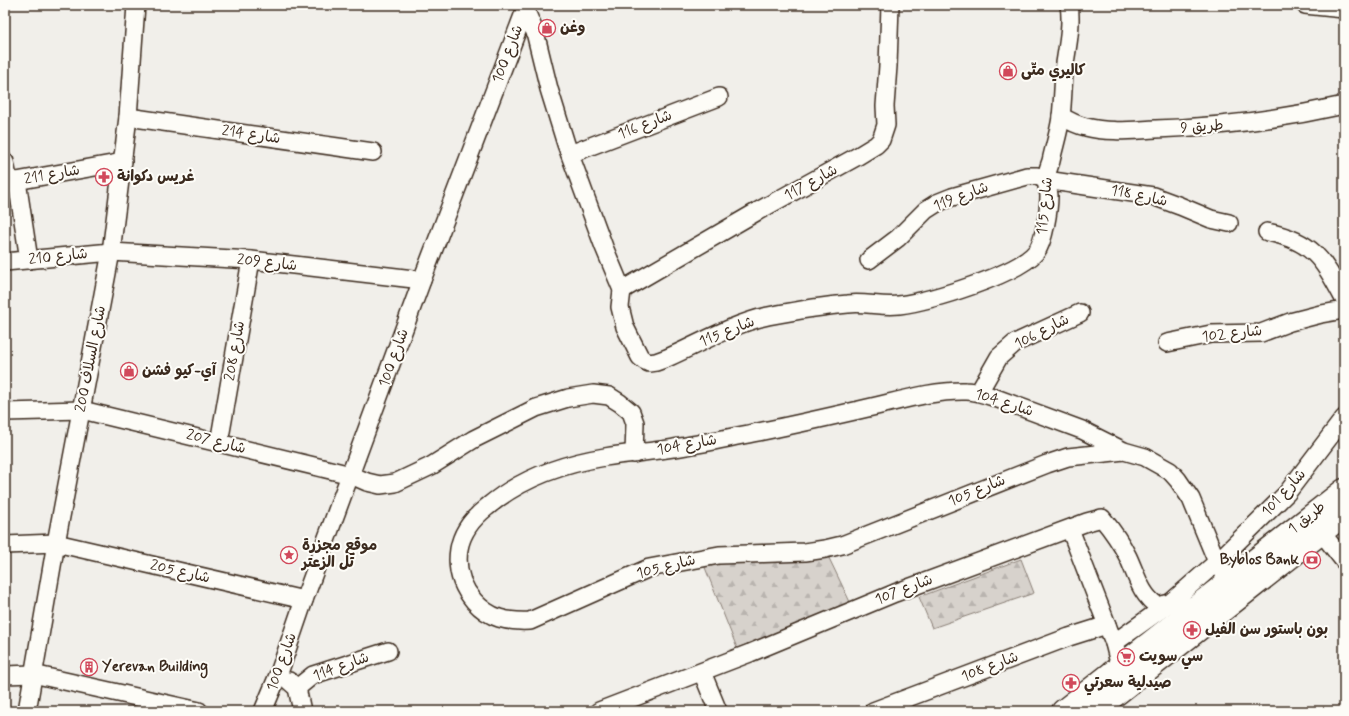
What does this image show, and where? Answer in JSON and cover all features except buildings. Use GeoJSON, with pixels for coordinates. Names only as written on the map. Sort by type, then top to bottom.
{"type":"FeatureCollection","features":[{"type":"Feature","properties":{"kind":"main road","name":"طريق 1"},"geometry":{"type":"LineString","coordinates":[[1064,711],[1228,580],[1344,490]]}},
{"type":"Feature","properties":{"kind":"main road"},"geometry":{"type":"LineString","coordinates":[[1095,711],[1344,515]]}},
{"type":"Feature","properties":{"kind":"street","name":"200 شارع السلاف"},"geometry":{"type":"LineString","coordinates":[[28,711],[56,544],[111,252],[128,117],[136,5]]}},
{"type":"Feature","properties":{"kind":"street","name":"شارع 117"},"geometry":{"type":"LineString","coordinates":[[622,290],[758,211],[834,170],[870,149],[881,140],[884,136],[886,125],[885,106],[890,5]]}},
{"type":"Feature","properties":{"kind":"street"},"geometry":{"type":"LineString","coordinates":[[1305,5],[1344,9]]}},
{"type":"Feature","properties":{"kind":"street","name":"شارع 115"},"geometry":{"type":"LineString","coordinates":[[526,7],[549,89],[570,154],[604,247],[622,290],[620,306],[626,327],[640,357],[649,363],[667,358],[737,326],[768,316],[848,304],[862,303],[884,306],[900,305],[922,300],[990,278],[1018,266],[1036,252],[1042,240],[1045,227],[1049,195],[1046,180],[1061,116],[1070,7]]}},
{"type":"Feature","properties":{"kind":"street","name":"شارع 100"},"geometry":{"type":"LineString","coordinates":[[263,711],[279,673],[304,600],[422,280],[526,7]]}},
{"type":"Feature","properties":{"kind":"street","name":"شارع 116"},"geometry":{"type":"LineString","coordinates":[[570,154],[719,97]]}},
{"type":"Feature","properties":{"kind":"street","name":"طريق 9"},"geometry":{"type":"LineString","coordinates":[[1061,116],[1082,126],[1104,130],[1128,131],[1182,129],[1248,122],[1344,105]]}},
{"type":"Feature","properties":{"kind":"street","name":"شارع 214"},"geometry":{"type":"LineString","coordinates":[[128,117],[373,152]]}},
{"type":"Feature","properties":{"kind":"street"},"geometry":{"type":"LineString","coordinates":[[5,162],[29,260]]}},
{"type":"Feature","properties":{"kind":"street","name":"شارع 211"},"geometry":{"type":"LineString","coordinates":[[10,182],[123,162]]}},
{"type":"Feature","properties":{"kind":"street","name":"شارع 119"},"geometry":{"type":"LineString","coordinates":[[869,260],[898,238],[926,210],[937,203],[952,197],[1027,176],[1037,176],[1046,180]]}},
{"type":"Feature","properties":{"kind":"street","name":"شارع 118"},"geometry":{"type":"LineString","coordinates":[[1046,180],[1153,196],[1211,219],[1229,223]]}},
{"type":"Feature","properties":{"kind":"street"},"geometry":{"type":"LineString","coordinates":[[1267,232],[1292,238],[1309,248],[1319,257],[1344,299]]}},
{"type":"Feature","properties":{"kind":"street","name":"شارع 209"},"geometry":{"type":"LineString","coordinates":[[111,252],[251,260],[422,280]]}},
{"type":"Feature","properties":{"kind":"street","name":"شارع 210"},"geometry":{"type":"LineString","coordinates":[[5,262],[111,252]]}},
{"type":"Feature","properties":{"kind":"street","name":"شارع 208"},"geometry":{"type":"LineString","coordinates":[[219,443],[251,260]]}},
{"type":"Feature","properties":{"kind":"street","name":"شارع 102"},"geometry":{"type":"LineString","coordinates":[[1167,343],[1211,334],[1261,333],[1290,322],[1344,310]]}},
{"type":"Feature","properties":{"kind":"street","name":"شارع 106"},"geometry":{"type":"LineString","coordinates":[[979,392],[999,357],[1015,343],[1080,313]]}},
{"type":"Feature","properties":{"kind":"street","name":"شارع 104"},"geometry":{"type":"LineString","coordinates":[[634,454],[676,448],[749,434],[921,397],[959,391],[979,392],[1082,430],[1124,451],[1145,457],[1170,471],[1191,499],[1217,562],[1228,580]]}},
{"type":"Feature","properties":{"kind":"street","name":"شارع 207"},"geometry":{"type":"LineString","coordinates":[[5,412],[82,410],[351,474],[367,482],[380,485],[396,483],[431,466],[474,438],[536,408],[568,398],[594,394],[609,396],[631,412],[636,423],[634,454]]}},
{"type":"Feature","properties":{"kind":"street","name":"شارع 101"},"geometry":{"type":"LineString","coordinates":[[1114,642],[1170,603],[1217,562],[1287,493],[1344,418]]}},
{"type":"Feature","properties":{"kind":"street","name":"شارع 105"},"geometry":{"type":"LineString","coordinates":[[634,454],[605,457],[548,471],[507,491],[480,513],[468,526],[460,542],[457,560],[460,578],[468,594],[480,608],[495,617],[512,622],[530,621],[649,568],[719,555],[805,552],[842,545],[1047,464],[1068,457],[1124,451]]}},
{"type":"Feature","properties":{"kind":"street","name":"شارع 107"},"geometry":{"type":"LineString","coordinates":[[599,711],[702,672],[895,593],[1087,522],[1102,518],[1113,531],[1127,556],[1138,582],[1150,600],[1158,606],[1170,603],[1189,607],[1198,604]]}},
{"type":"Feature","properties":{"kind":"street"},"geometry":{"type":"LineString","coordinates":[[1070,529],[1114,642],[1120,667]]}},
{"type":"Feature","properties":{"kind":"street"},"geometry":{"type":"LineString","coordinates":[[1322,533],[1344,561]]}},
{"type":"Feature","properties":{"kind":"street","name":"شارع 205"},"geometry":{"type":"LineString","coordinates":[[5,545],[56,544],[304,600]]}},
{"type":"Feature","properties":{"kind":"street"},"geometry":{"type":"LineString","coordinates":[[1160,635],[1169,616],[1170,603]]}},
{"type":"Feature","properties":{"kind":"street","name":"شارع 108"},"geometry":{"type":"LineString","coordinates":[[874,711],[1069,637],[1107,626]]}},
{"type":"Feature","properties":{"kind":"street","name":"شارع 114"},"geometry":{"type":"LineString","coordinates":[[297,688],[313,675],[388,651]]}},
{"type":"Feature","properties":{"kind":"street"},"geometry":{"type":"LineString","coordinates":[[702,672],[718,711]]}},
{"type":"Feature","properties":{"kind":"street"},"geometry":{"type":"LineString","coordinates":[[279,673],[297,688],[302,711]]}},
{"type":"Feature","properties":{"kind":"street"},"geometry":{"type":"LineString","coordinates":[[5,675],[33,674],[199,711]]}},
{"type":"Feature","properties":{"kind":"green space"},"geometry":{"type":"Polygon","coordinates":[[[828,556],[851,604],[737,648],[704,565],[828,556]]]}},
{"type":"Feature","properties":{"kind":"green space"},"geometry":{"type":"Polygon","coordinates":[[[1021,559],[1034,593],[932,628],[919,597],[1021,559]]]}},
{"type":"Feature","properties":{"kind":"place","name":"وغن"},"geometry":{"type":"Point","coordinates":[547,28]}},
{"type":"Feature","properties":{"kind":"place","name":"كاليري متّى"},"geometry":{"type":"Point","coordinates":[1008,71]}},
{"type":"Feature","properties":{"kind":"place","name":"غريس دكوانة"},"geometry":{"type":"Point","coordinates":[104,177]}},
{"type":"Feature","properties":{"kind":"place","name":"آي-كيو فشن"},"geometry":{"type":"Point","coordinates":[129,371]}},
{"type":"Feature","properties":{"kind":"place","name":"موقع مجزرة تل الزعتر"},"geometry":{"type":"Point","coordinates":[289,555]}},
{"type":"Feature","properties":{"kind":"place","name":"Byblos Bank"},"geometry":{"type":"Point","coordinates":[1312,560]}},
{"type":"Feature","properties":{"kind":"place","name":"بون باستور سن الفيل"},"geometry":{"type":"Point","coordinates":[1192,630]}},
{"type":"Feature","properties":{"kind":"place","name":"سي سويت"},"geometry":{"type":"Point","coordinates":[1126,657]}},
{"type":"Feature","properties":{"kind":"place","name":"Yerevan Building"},"geometry":{"type":"Point","coordinates":[89,667]}},
{"type":"Feature","properties":{"kind":"place","name":"صيدلية سعرتي"},"geometry":{"type":"Point","coordinates":[1071,683]}}]}
